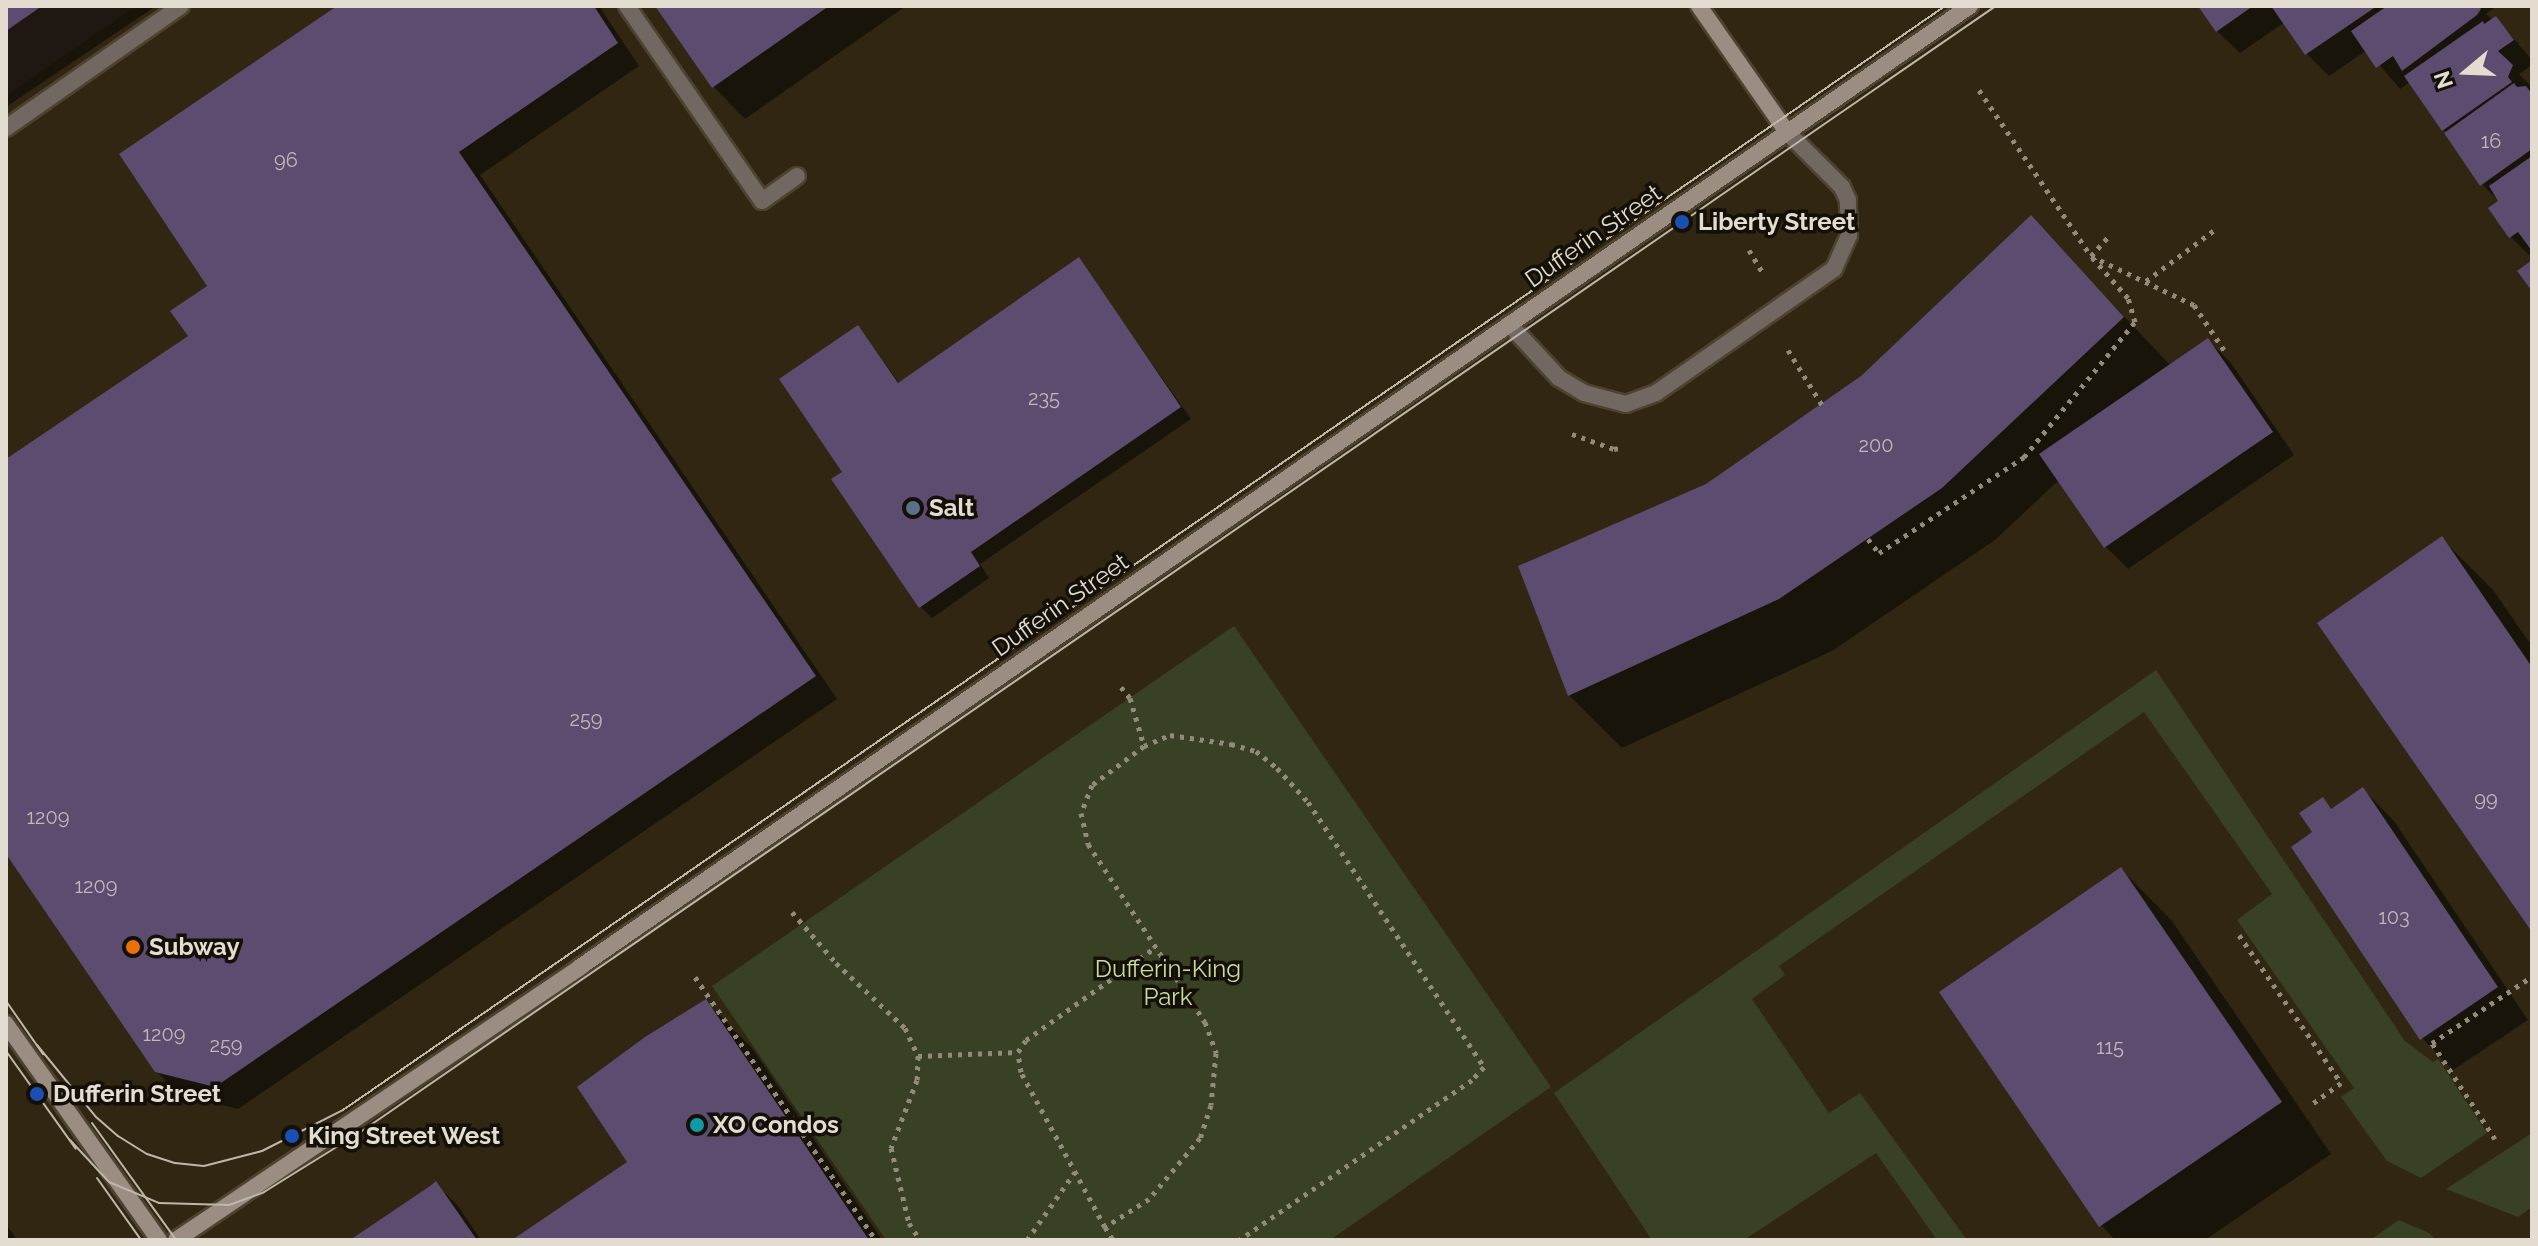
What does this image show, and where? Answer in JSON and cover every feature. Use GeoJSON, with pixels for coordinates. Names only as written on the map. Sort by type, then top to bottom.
{"type":"FeatureCollection","features":[{"type":"Feature","properties":{"kind":"main road"},"geometry":{"type":"LineString","coordinates":[[1699,6],[1787,132]]}},
{"type":"Feature","properties":{"kind":"main road","name":"Dufferin Street"},"geometry":{"type":"LineString","coordinates":[[176,1240],[580,967],[1970,6]]}},
{"type":"Feature","properties":{"kind":"main road"},"geometry":{"type":"LineString","coordinates":[[6,1024],[159,1240]]}},
{"type":"Feature","properties":{"kind":"street"},"geometry":{"type":"LineString","coordinates":[[6,128],[181,6]]}},
{"type":"Feature","properties":{"kind":"street"},"geometry":{"type":"LineString","coordinates":[[627,6],[762,201],[797,176]]}},
{"type":"Feature","properties":{"kind":"street"},"geometry":{"type":"LineString","coordinates":[[1509,324],[1559,378],[1584,393],[1626,404],[1656,393],[1834,269],[1849,235],[1848,200],[1842,187],[1787,132]]}},
{"type":"Feature","properties":{"kind":"path"},"geometry":{"type":"LineString","coordinates":[[1868,539],[1879,553],[2024,457],[2135,322],[2128,298],[2091,256],[1979,90]]}},
{"type":"Feature","properties":{"kind":"path"},"geometry":{"type":"LineString","coordinates":[[2146,281],[2213,231]]}},
{"type":"Feature","properties":{"kind":"path"},"geometry":{"type":"LineString","coordinates":[[2091,256],[2110,235]]}},
{"type":"Feature","properties":{"kind":"path"},"geometry":{"type":"LineString","coordinates":[[2091,256],[2194,305],[2226,353]]}},
{"type":"Feature","properties":{"kind":"path"},"geometry":{"type":"LineString","coordinates":[[1787,349],[1822,405]]}},
{"type":"Feature","properties":{"kind":"path"},"geometry":{"type":"LineString","coordinates":[[1121,687],[1130,698],[1144,746]]}},
{"type":"Feature","properties":{"kind":"path"},"geometry":{"type":"LineString","coordinates":[[1105,1227],[1149,1199],[1176,1169],[1200,1138],[1211,1105],[1216,1053],[1205,1022],[1088,844],[1081,813],[1092,785],[1144,746],[1170,735],[1256,751],[1277,768],[1308,802],[1484,1067],[1472,1080],[1239,1240]]}},
{"type":"Feature","properties":{"kind":"path"},"geometry":{"type":"LineString","coordinates":[[792,912],[836,963],[905,1028],[918,1056],[917,1080],[891,1148],[909,1223],[920,1240]]}},
{"type":"Feature","properties":{"kind":"path"},"geometry":{"type":"LineString","coordinates":[[2239,935],[2341,1083],[2311,1105]]}},
{"type":"Feature","properties":{"kind":"path"},"geometry":{"type":"LineString","coordinates":[[1113,1240],[1021,1072],[1018,1052],[1026,1040],[1156,947]]}},
{"type":"Feature","properties":{"kind":"path"},"geometry":{"type":"LineString","coordinates":[[695,977],[876,1240]]}},
{"type":"Feature","properties":{"kind":"path"},"geometry":{"type":"LineString","coordinates":[[2495,1139],[2432,1043],[2530,978]]}},
{"type":"Feature","properties":{"kind":"path"},"geometry":{"type":"LineString","coordinates":[[918,1056],[1018,1052]]}},
{"type":"Feature","properties":{"kind":"path"},"geometry":{"type":"LineString","coordinates":[[1030,1239],[1075,1171]]}},
{"type":"Feature","properties":{"kind":"shaded area"},"geometry":{"type":"Polygon","coordinates":[[[6,6],[136,6],[6,96],[6,6]]]}},
{"type":"Feature","properties":{"kind":"green space","name":"Dufferin-King Park"},"geometry":{"type":"Polygon","coordinates":[[[1234,626],[1551,1087],[1330,1240],[886,1240],[712,986],[1234,626]]]}},
{"type":"Feature","properties":{"kind":"green space"},"geometry":{"type":"Polygon","coordinates":[[[2156,670],[2405,1041],[2433,1062],[2438,1059],[2487,1133],[2421,1178],[2387,1161],[2341,1097],[2354,1088],[2237,920],[2272,894],[2144,712],[1779,966],[1785,975],[1752,999],[1829,1113],[1860,1093],[1967,1240],[1937,1240],[1876,1153],[1744,1240],[1652,1240],[1554,1093],[2156,670]]]}},
{"type":"Feature","properties":{"kind":"green space"},"geometry":{"type":"Polygon","coordinates":[[[2532,1133],[2532,1207],[2518,1217],[2446,1189],[2532,1133]]]}},
{"type":"Feature","properties":{"kind":"green space"},"geometry":{"type":"Polygon","coordinates":[[[2399,1220],[2429,1233],[2436,1240],[2370,1240],[2399,1220]]]}},
{"type":"Feature","properties":{"kind":"building"},"geometry":{"type":"Polygon","coordinates":[[[6,6],[42,6],[6,31],[6,6]]]}},
{"type":"Feature","properties":{"kind":"building"},"geometry":{"type":"Polygon","coordinates":[[[337,6],[594,6],[618,43],[459,152],[816,676],[215,1087],[155,1072],[6,854],[6,459],[188,336],[170,311],[207,286],[119,154],[337,6]]]}},
{"type":"Feature","properties":{"kind":"building"},"geometry":{"type":"Polygon","coordinates":[[[655,6],[829,6],[712,88],[655,6]]]}},
{"type":"Feature","properties":{"kind":"building"},"geometry":{"type":"Polygon","coordinates":[[[2198,6],[2253,6],[2216,32],[2198,6]]]}},
{"type":"Feature","properties":{"kind":"building"},"geometry":{"type":"Polygon","coordinates":[[[2271,6],[2377,6],[2305,55],[2271,6]]]}},
{"type":"Feature","properties":{"kind":"building"},"geometry":{"type":"Polygon","coordinates":[[[2387,6],[2479,6],[2481,9],[2402,71],[2393,56],[2376,68],[2351,31],[2387,6]]]}},
{"type":"Feature","properties":{"kind":"building"},"geometry":{"type":"Polygon","coordinates":[[[2496,16],[2514,40],[2498,51],[2513,65],[2508,77],[2512,82],[2442,131],[2404,76],[2483,21],[2484,24],[2496,16]]]}},
{"type":"Feature","properties":{"kind":"building"},"geometry":{"type":"Polygon","coordinates":[[[2514,83],[2517,87],[2526,86],[2532,94],[2532,149],[2480,186],[2444,133],[2514,83]]]}},
{"type":"Feature","properties":{"kind":"building"},"geometry":{"type":"Polygon","coordinates":[[[2532,156],[2532,251],[2518,232],[2509,238],[2488,208],[2498,201],[2489,186],[2532,156]]]}},
{"type":"Feature","properties":{"kind":"building"},"geometry":{"type":"Polygon","coordinates":[[[2031,215],[2124,317],[1942,488],[1779,599],[1568,696],[1518,566],[1706,484],[1861,376],[2031,215]]]}},
{"type":"Feature","properties":{"kind":"building"},"geometry":{"type":"Polygon","coordinates":[[[1079,257],[1181,407],[971,552],[980,566],[919,608],[831,479],[842,472],[779,379],[858,325],[898,383],[1079,257]]]}},
{"type":"Feature","properties":{"kind":"building"},"geometry":{"type":"Polygon","coordinates":[[[2532,260],[2532,291],[2517,271],[2532,260]]]}},
{"type":"Feature","properties":{"kind":"building"},"geometry":{"type":"Polygon","coordinates":[[[2208,338],[2273,432],[2104,548],[2039,454],[2208,338]]]}},
{"type":"Feature","properties":{"kind":"building"},"geometry":{"type":"Polygon","coordinates":[[[2442,536],[2532,667],[2532,932],[2317,623],[2442,536]]]}},
{"type":"Feature","properties":{"kind":"building"},"geometry":{"type":"Polygon","coordinates":[[[2363,787],[2498,987],[2420,1040],[2291,847],[2312,832],[2299,813],[2323,797],[2331,809],[2363,787]]]}},
{"type":"Feature","properties":{"kind":"building"},"geometry":{"type":"Polygon","coordinates":[[[2121,867],[2282,1102],[2099,1227],[1939,992],[2121,867]]]}},
{"type":"Feature","properties":{"kind":"building","name":"XO Condos"},"geometry":{"type":"Polygon","coordinates":[[[706,999],[869,1240],[512,1240],[627,1162],[577,1087],[645,1037],[706,999]]]}},
{"type":"Feature","properties":{"kind":"building"},"geometry":{"type":"Polygon","coordinates":[[[436,1181],[477,1240],[350,1240],[430,1186],[436,1181]]]}},
{"type":"Feature","properties":{"kind":"tram line"},"geometry":{"type":"LineString","coordinates":[[37,1045],[96,1117],[118,1136],[147,1154],[175,1163],[204,1166],[262,1151],[343,1110],[1945,6]]}},
{"type":"Feature","properties":{"kind":"tram line"},"geometry":{"type":"LineString","coordinates":[[70,1140],[109,1182],[159,1203],[229,1205],[264,1192],[359,1133],[1996,6]]}},
{"type":"Feature","properties":{"kind":"tram line"},"geometry":{"type":"LineString","coordinates":[[6,1001],[43,1054]]}},
{"type":"Feature","properties":{"kind":"tram line"},"geometry":{"type":"LineString","coordinates":[[6,1051],[76,1149]]}},
{"type":"Feature","properties":{"kind":"tram line"},"geometry":{"type":"LineString","coordinates":[[92,1123],[176,1240]]}},
{"type":"Feature","properties":{"kind":"tram line"},"geometry":{"type":"LineString","coordinates":[[97,1178],[141,1240]]}},
{"type":"Feature","properties":{"kind":"place","name":"Liberty Street"},"geometry":{"type":"Point","coordinates":[1682,222]}},
{"type":"Feature","properties":{"kind":"place","name":"Salt"},"geometry":{"type":"Point","coordinates":[913,508]}},
{"type":"Feature","properties":{"kind":"place","name":"Subway"},"geometry":{"type":"Point","coordinates":[133,947]}},
{"type":"Feature","properties":{"kind":"place","name":"Dufferin Street"},"geometry":{"type":"Point","coordinates":[37,1094]}},
{"type":"Feature","properties":{"kind":"place","name":"XO Condos"},"geometry":{"type":"Point","coordinates":[697,1125]}},
{"type":"Feature","properties":{"kind":"place","name":"King Street West"},"geometry":{"type":"Point","coordinates":[292,1136]}}]}
